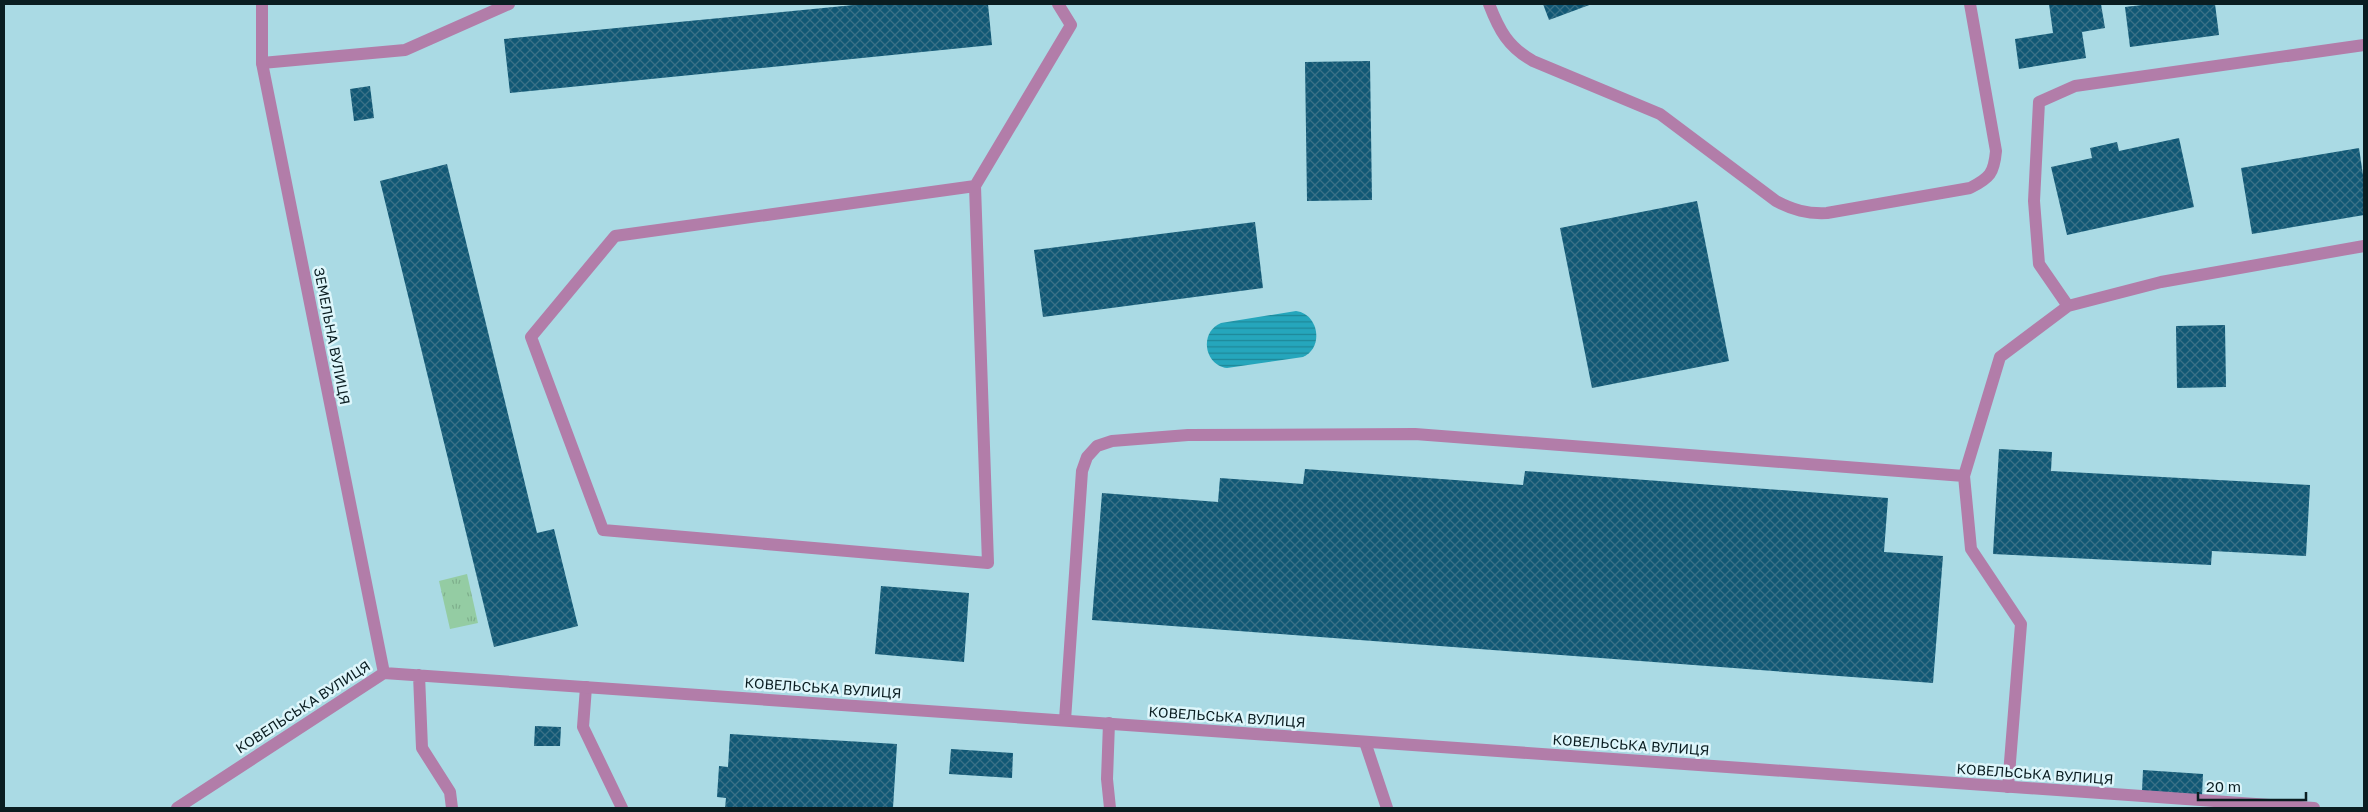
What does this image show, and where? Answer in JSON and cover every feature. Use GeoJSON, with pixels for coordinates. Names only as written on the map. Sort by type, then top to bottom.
{"type":"FeatureCollection","features":[{"type":"Feature","properties":{"kind":"street","name":"ЗЕМЕЛЬНА ВУЛИЦЯ"},"geometry":{"type":"LineString","coordinates":[[262,4],[262,63],[384,673]]}},
{"type":"Feature","properties":{"kind":"street"},"geometry":{"type":"LineString","coordinates":[[262,63],[405,50],[509,4]]}},
{"type":"Feature","properties":{"kind":"street"},"geometry":{"type":"LineString","coordinates":[[975,186],[615,236],[531,337],[603,530],[988,563],[975,186],[1071,25],[1058,4]]}},
{"type":"Feature","properties":{"kind":"street"},"geometry":{"type":"LineString","coordinates":[[1489,4],[1505,40],[1517,52],[1533,61],[1660,114],[1776,201],[1792,209],[1809,214],[1826,213],[1970,188],[1985,181],[1995,167],[1996,151],[1970,4]]}},
{"type":"Feature","properties":{"kind":"street"},"geometry":{"type":"LineString","coordinates":[[2068,306],[2038,264],[2034,201],[2039,102],[2075,86],[2364,45]]}},
{"type":"Feature","properties":{"kind":"street"},"geometry":{"type":"LineString","coordinates":[[2008,787],[2022,624],[1970,549],[1964,476],[2000,357],[2068,306],[2161,282],[2364,246]]}},
{"type":"Feature","properties":{"kind":"street"},"geometry":{"type":"LineString","coordinates":[[1065,720],[1082,471],[1086,457],[1097,446],[1112,441],[1188,434],[1415,434],[1964,476]]}},
{"type":"Feature","properties":{"kind":"street","name":"КОВЕЛЬСЬКА ВУЛИЦЯ"},"geometry":{"type":"LineString","coordinates":[[177,808],[384,673],[2314,808]]}},
{"type":"Feature","properties":{"kind":"street"},"geometry":{"type":"LineString","coordinates":[[418,675],[422,748],[450,792],[452,808]]}},
{"type":"Feature","properties":{"kind":"street"},"geometry":{"type":"LineString","coordinates":[[586,687],[583,726],[622,808]]}},
{"type":"Feature","properties":{"kind":"street"},"geometry":{"type":"LineString","coordinates":[[1109,723],[1107,779],[1110,808]]}},
{"type":"Feature","properties":{"kind":"street"},"geometry":{"type":"LineString","coordinates":[[1365,742],[1387,808]]}},
{"type":"Feature","properties":{"kind":"green space"},"geometry":{"type":"Polygon","coordinates":[[[467,574],[478,623],[450,629],[439,581],[467,574]]]}},
{"type":"Feature","properties":{"kind":"water"},"geometry":{"type":"Polygon","coordinates":[[[1296,311],[1304,313],[1310,318],[1316,332],[1314,346],[1310,353],[1303,357],[1227,368],[1219,366],[1209,355],[1207,340],[1209,333],[1221,323],[1296,311]]]}},
{"type":"Feature","properties":{"kind":"building"},"geometry":{"type":"Polygon","coordinates":[[[864,4],[988,4],[992,45],[510,93],[504,39],[864,4]]]}},
{"type":"Feature","properties":{"kind":"building"},"geometry":{"type":"Polygon","coordinates":[[[1543,4],[1592,4],[1549,20],[1543,4]]]}},
{"type":"Feature","properties":{"kind":"building"},"geometry":{"type":"Polygon","coordinates":[[[2049,4],[2101,4],[2105,28],[2082,32],[2086,58],[2019,69],[2015,39],[2053,33],[2049,4]]]}},
{"type":"Feature","properties":{"kind":"building"},"geometry":{"type":"Polygon","coordinates":[[[2151,4],[2215,4],[2219,35],[2130,47],[2125,7],[2151,4]]]}},
{"type":"Feature","properties":{"kind":"building"},"geometry":{"type":"Polygon","coordinates":[[[1370,61],[1372,200],[1307,201],[1305,62],[1370,61]]]}},
{"type":"Feature","properties":{"kind":"building"},"geometry":{"type":"Polygon","coordinates":[[[370,86],[374,118],[354,121],[350,89],[370,86]]]}},
{"type":"Feature","properties":{"kind":"building"},"geometry":{"type":"Polygon","coordinates":[[[2179,138],[2194,207],[2067,235],[2051,167],[2092,158],[2090,148],[2117,142],[2119,151],[2179,138]]]}},
{"type":"Feature","properties":{"kind":"building"},"geometry":{"type":"Polygon","coordinates":[[[2359,148],[2364,182],[2364,215],[2252,234],[2241,168],[2359,148]]]}},
{"type":"Feature","properties":{"kind":"building"},"geometry":{"type":"Polygon","coordinates":[[[447,164],[537,533],[554,529],[578,626],[494,647],[380,181],[447,164]]]}},
{"type":"Feature","properties":{"kind":"building"},"geometry":{"type":"Polygon","coordinates":[[[1697,201],[1729,361],[1592,388],[1560,228],[1697,201]]]}},
{"type":"Feature","properties":{"kind":"building"},"geometry":{"type":"Polygon","coordinates":[[[1255,222],[1263,288],[1043,317],[1034,250],[1255,222]]]}},
{"type":"Feature","properties":{"kind":"building"},"geometry":{"type":"Polygon","coordinates":[[[2225,325],[2226,387],[2177,388],[2176,326],[2225,325]]]}},
{"type":"Feature","properties":{"kind":"building"},"geometry":{"type":"Polygon","coordinates":[[[1999,449],[2052,452],[2051,471],[2310,485],[2306,556],[2212,551],[2211,565],[1993,554],[1999,449]]]}},
{"type":"Feature","properties":{"kind":"building"},"geometry":{"type":"Polygon","coordinates":[[[1305,469],[1523,485],[1525,471],[1888,498],[1884,552],[1943,556],[1933,683],[1092,620],[1102,493],[1218,502],[1220,478],[1303,484],[1305,469]]]}},
{"type":"Feature","properties":{"kind":"building"},"geometry":{"type":"Polygon","coordinates":[[[881,586],[969,593],[964,662],[875,654],[881,586]]]}},
{"type":"Feature","properties":{"kind":"building"},"geometry":{"type":"Polygon","coordinates":[[[535,726],[561,727],[560,746],[534,746],[535,726]]]}},
{"type":"Feature","properties":{"kind":"building"},"geometry":{"type":"Polygon","coordinates":[[[730,734],[897,744],[893,808],[725,808],[726,798],[717,797],[719,766],[728,767],[730,734]]]}},
{"type":"Feature","properties":{"kind":"building"},"geometry":{"type":"Polygon","coordinates":[[[951,749],[1013,753],[1012,778],[949,774],[951,749]]]}},
{"type":"Feature","properties":{"kind":"building"},"geometry":{"type":"Polygon","coordinates":[[[2143,770],[2203,774],[2202,796],[2142,791],[2143,770]]]}}]}
